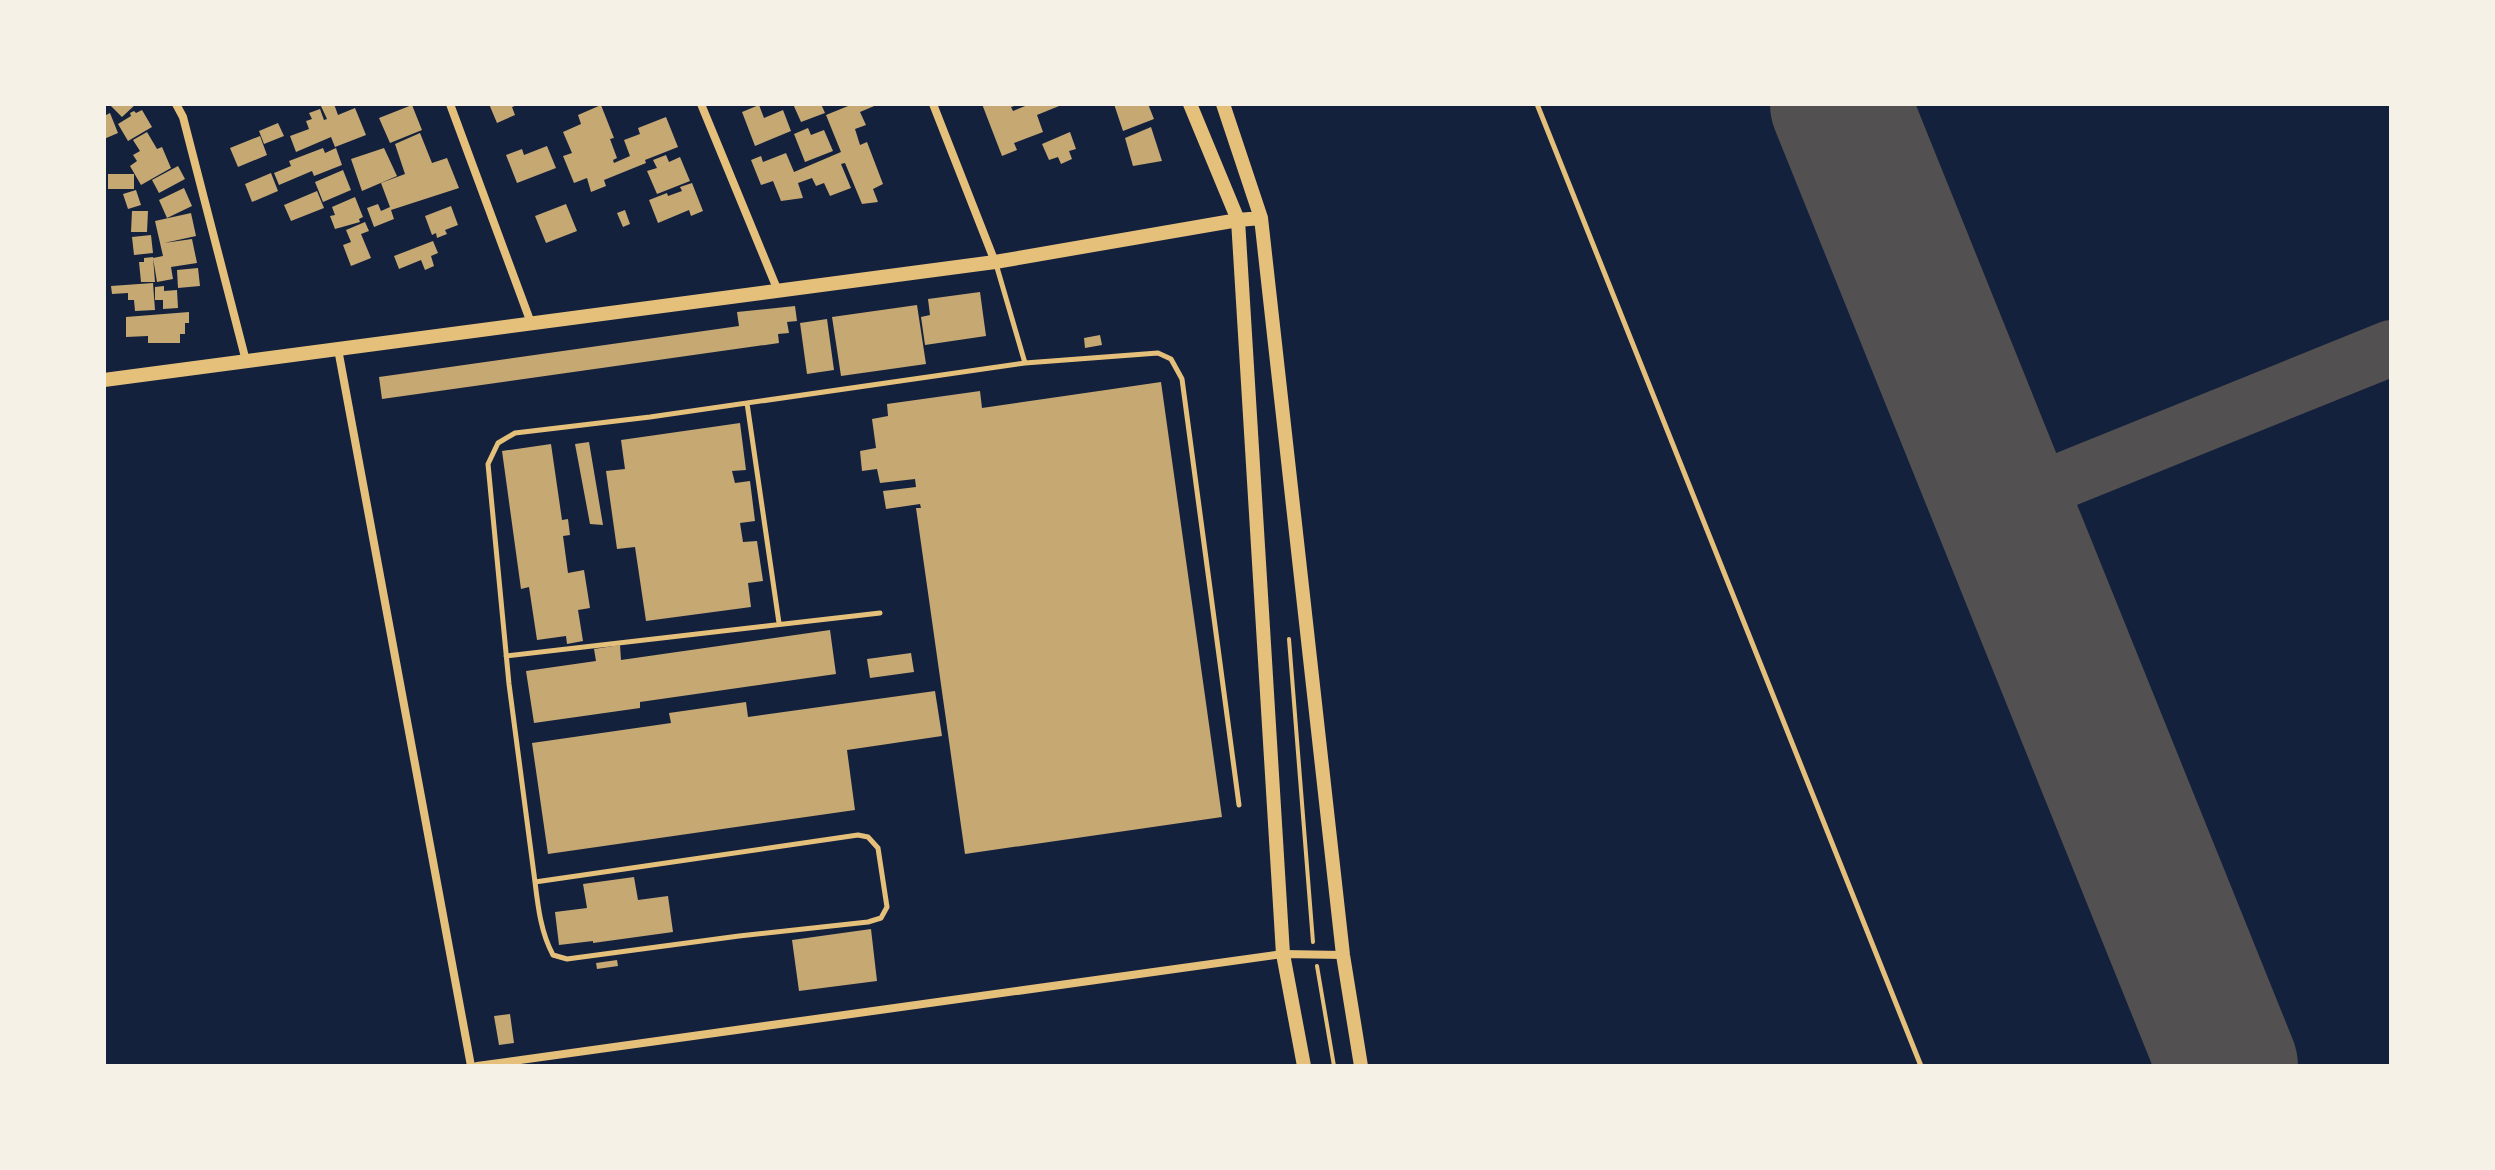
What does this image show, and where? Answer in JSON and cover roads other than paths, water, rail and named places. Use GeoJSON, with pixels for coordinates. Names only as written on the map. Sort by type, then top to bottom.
{"type":"FeatureCollection","features":[{"type":"Feature","properties":{"kind":"street"},"geometry":{"type":"LineString","coordinates":[[176,104],[183,117],[246,361]]}},
{"type":"Feature","properties":{"kind":"street"},"geometry":{"type":"LineString","coordinates":[[450,104],[531,323]]}},
{"type":"Feature","properties":{"kind":"street"},"geometry":{"type":"LineString","coordinates":[[701,104],[778,291]]}},
{"type":"Feature","properties":{"kind":"street"},"geometry":{"type":"LineString","coordinates":[[933,104],[995,262]]}},
{"type":"Feature","properties":{"kind":"street"},"geometry":{"type":"LineString","coordinates":[[1190,104],[1238,220],[1283,954],[1304,1066]]}},
{"type":"Feature","properties":{"kind":"street"},"geometry":{"type":"LineString","coordinates":[[1223,104],[1261,218],[1343,955],[1361,1066]]}},
{"type":"Feature","properties":{"kind":"street"},"geometry":{"type":"LineString","coordinates":[[104,380],[995,262],[1261,218]]}},
{"type":"Feature","properties":{"kind":"street"},"geometry":{"type":"LineString","coordinates":[[338,349],[474,1066],[1283,954],[1343,955]]}},
{"type":"Feature","properties":{"kind":"lane"},"geometry":{"type":"LineString","coordinates":[[1537,104],[1921,1066]]}},
{"type":"Feature","properties":{"kind":"lane"},"geometry":{"type":"LineString","coordinates":[[995,262],[1025,363]]}},
{"type":"Feature","properties":{"kind":"lane"},"geometry":{"type":"LineString","coordinates":[[535,882],[858,835],[868,837],[878,848],[887,907],[881,918],[868,922],[567,959],[553,955],[546,942],[535,882],[506,656],[488,464],[498,443],[515,433],[1025,363],[1158,353],[1171,359],[1182,379],[1239,805]]}},
{"type":"Feature","properties":{"kind":"lane"},"geometry":{"type":"LineString","coordinates":[[747,403],[779,623]]}},
{"type":"Feature","properties":{"kind":"lane"},"geometry":{"type":"LineString","coordinates":[[506,656],[880,613]]}}]}
